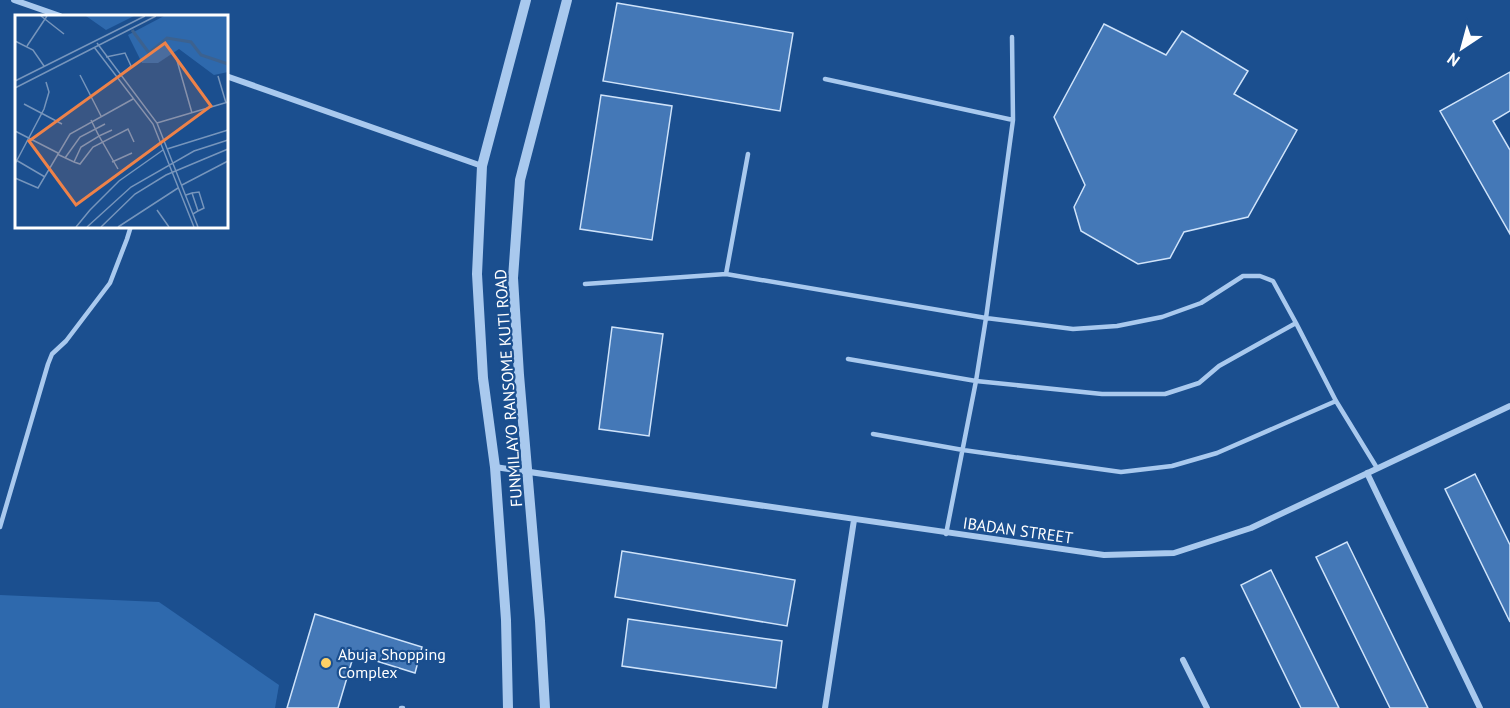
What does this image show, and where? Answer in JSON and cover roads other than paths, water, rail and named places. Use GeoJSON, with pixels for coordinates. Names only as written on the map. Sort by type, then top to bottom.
{"type":"FeatureCollection","features":[{"type":"Feature","properties":{"kind":"street"},"geometry":{"type":"LineString","coordinates":[[14,0],[57,15]]}},
{"type":"Feature","properties":{"kind":"street","name":"FUNMILAYO RANSOME KUTI ROAD"},"geometry":{"type":"LineString","coordinates":[[508,708],[506,620],[495,468],[483,378],[477,274],[482,166],[526,0]]}},
{"type":"Feature","properties":{"kind":"street","name":"FUNMILAYO RANSOME KUTI ROAD"},"geometry":{"type":"LineString","coordinates":[[545,708],[513,278],[520,180],[567,0]]}},
{"type":"Feature","properties":{"kind":"street"},"geometry":{"type":"LineString","coordinates":[[228,77],[482,166]]}},
{"type":"Feature","properties":{"kind":"street","name":"IBADAN STREET"},"geometry":{"type":"LineString","coordinates":[[495,468],[1104,555],[1174,553],[1251,528],[1510,406]]}},
{"type":"Feature","properties":{"kind":"street"},"geometry":{"type":"LineString","coordinates":[[1367,473],[1480,708]]}},
{"type":"Feature","properties":{"kind":"street"},"geometry":{"type":"LineString","coordinates":[[825,708],[854,520]]}},
{"type":"Feature","properties":{"kind":"street"},"geometry":{"type":"LineString","coordinates":[[1183,660],[1207,708]]}},
{"type":"Feature","properties":{"kind":"lane"},"geometry":{"type":"LineString","coordinates":[[946,534],[976,381],[1013,120],[1012,37]]}},
{"type":"Feature","properties":{"kind":"lane"},"geometry":{"type":"LineString","coordinates":[[825,79],[1013,120]]}},
{"type":"Feature","properties":{"kind":"lane"},"geometry":{"type":"LineString","coordinates":[[726,274],[748,154]]}},
{"type":"Feature","properties":{"kind":"lane"},"geometry":{"type":"LineString","coordinates":[[0,527],[52,354],[66,341],[110,283],[130,228]]}},
{"type":"Feature","properties":{"kind":"lane"},"geometry":{"type":"LineString","coordinates":[[585,284],[726,274],[986,318],[1073,329],[1117,326],[1162,317],[1202,303],[1243,276],[1260,276],[1273,281],[1336,401],[1377,468]]}},
{"type":"Feature","properties":{"kind":"lane"},"geometry":{"type":"LineString","coordinates":[[848,359],[976,381],[1102,394],[1165,394],[1199,383],[1219,366],[1296,322]]}},
{"type":"Feature","properties":{"kind":"lane"},"geometry":{"type":"LineString","coordinates":[[873,434],[963,450],[1122,472],[1172,466],[1217,453],[1336,401]]}},
{"type":"Feature","properties":{"kind":"place","name":"Abuja Shopping Complex"},"geometry":{"type":"Point","coordinates":[326,663]}}]}
